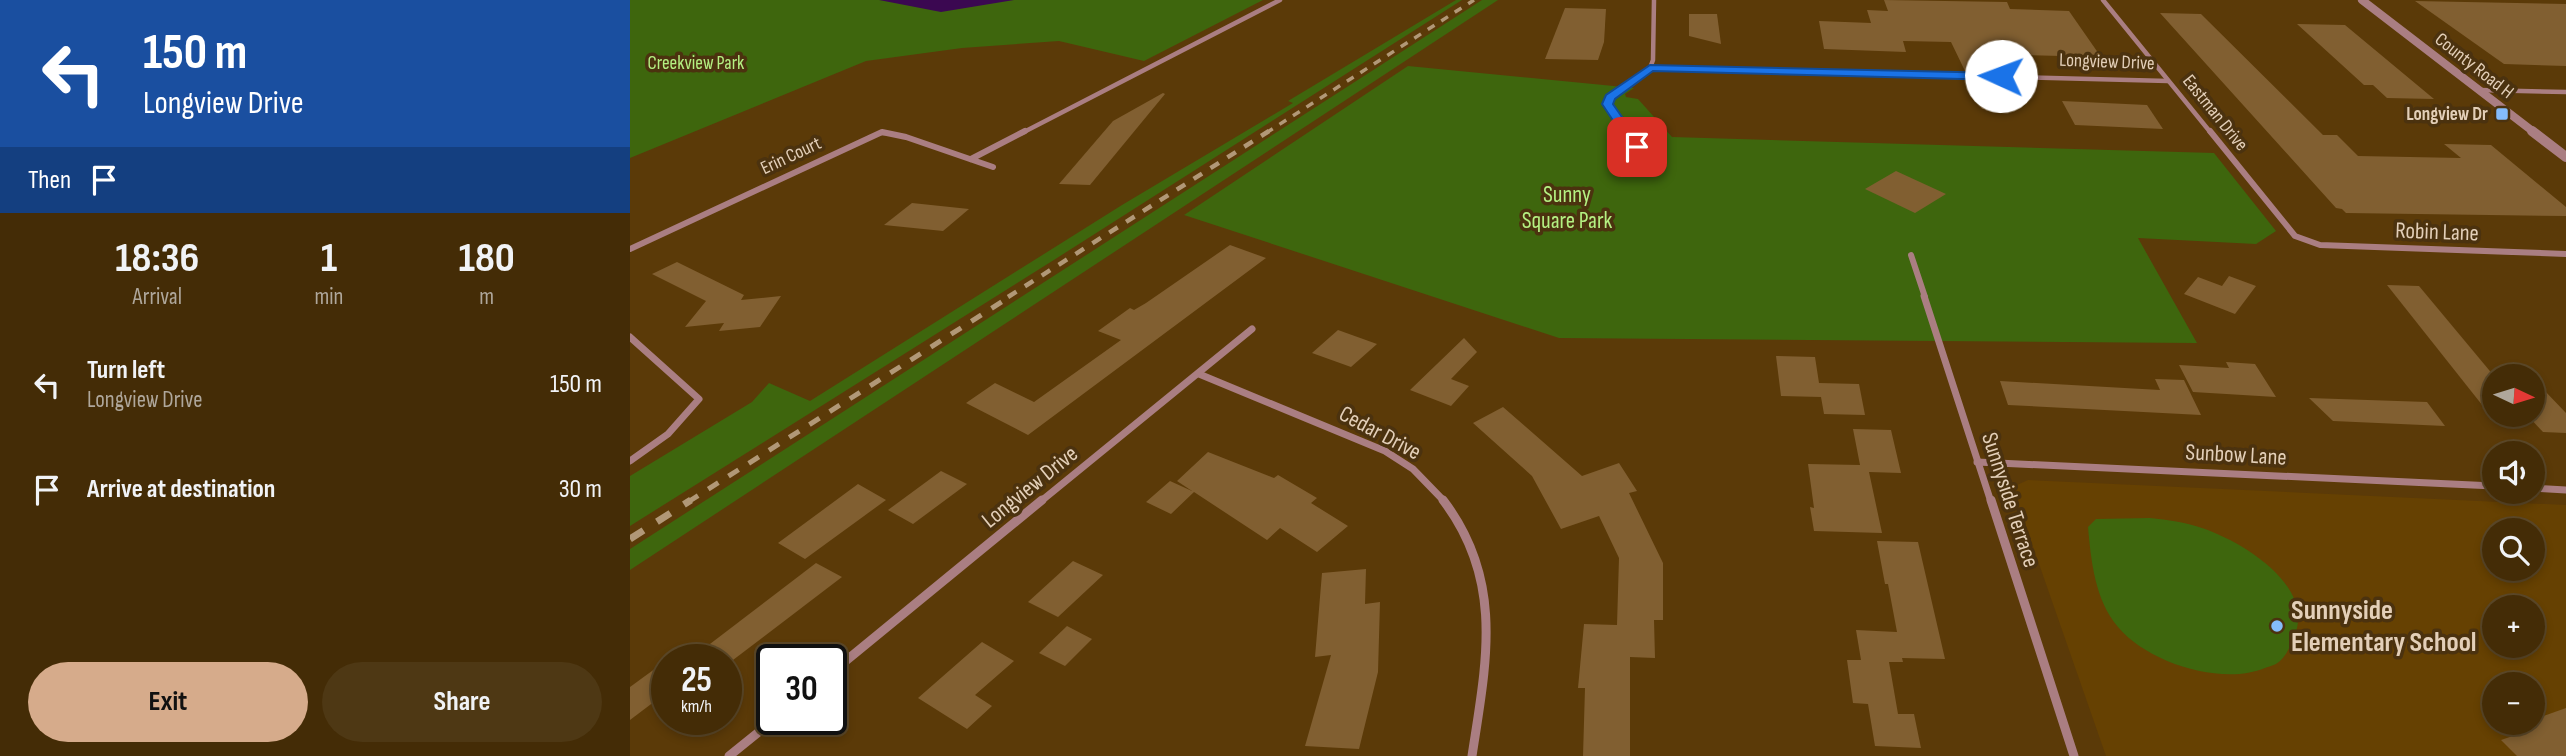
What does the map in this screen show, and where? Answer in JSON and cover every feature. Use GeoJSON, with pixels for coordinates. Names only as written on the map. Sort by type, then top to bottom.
{"type":"FeatureCollection","features":[{"type":"Feature","properties":{"kind":"street"},"geometry":{"type":"LineString","coordinates":[[971,159],[1280,0]]}},
{"type":"Feature","properties":{"kind":"street"},"geometry":{"type":"LineString","coordinates":[[1637,147],[1607,104],[1610,97],[1650,68],[1653,60],[1654,0]]}},
{"type":"Feature","properties":{"kind":"street","name":"Eastman Drive"},"geometry":{"type":"LineString","coordinates":[[2103,0],[2295,236],[2307,242]]}},
{"type":"Feature","properties":{"kind":"street","name":"County Road H"},"geometry":{"type":"LineString","coordinates":[[2362,0],[2566,157]]}},
{"type":"Feature","properties":{"kind":"street","name":"Longview Drive"},"geometry":{"type":"LineString","coordinates":[[1650,68],[2168,81]]}},
{"type":"Feature","properties":{"kind":"street"},"geometry":{"type":"LineString","coordinates":[[2479,90],[2566,92]]}},
{"type":"Feature","properties":{"kind":"street","name":"Erin Court"},"geometry":{"type":"LineString","coordinates":[[630,249],[882,132],[906,136],[993,167]]}},
{"type":"Feature","properties":{"kind":"street","name":"Robin Lane"},"geometry":{"type":"LineString","coordinates":[[2307,242],[2320,246],[2566,254]]}},
{"type":"Feature","properties":{"kind":"street","name":"Sunnyside Terrace"},"geometry":{"type":"LineString","coordinates":[[1911,255],[2074,756]]}},
{"type":"Feature","properties":{"kind":"street","name":"Longview Drive"},"geometry":{"type":"LineString","coordinates":[[847,660],[1252,330]]}},
{"type":"Feature","properties":{"kind":"street"},"geometry":{"type":"LineString","coordinates":[[630,337],[699,400],[682,422],[647,451],[630,461]]}},
{"type":"Feature","properties":{"kind":"street","name":"Cedar Drive"},"geometry":{"type":"LineString","coordinates":[[1199,374],[1355,436],[1390,454],[1425,479],[1455,517],[1474,555],[1486,601],[1486,662],[1472,756]]}},
{"type":"Feature","properties":{"kind":"street","name":"Sunbow Lane"},"geometry":{"type":"LineString","coordinates":[[1977,462],[2482,485]]}},
{"type":"Feature","properties":{"kind":"street"},"geometry":{"type":"LineString","coordinates":[[2545,489],[2566,490]]}},
{"type":"Feature","properties":{"kind":"street"},"geometry":{"type":"LineString","coordinates":[[729,756],[756,734]]}},
{"type":"Feature","properties":{"kind":"shaded area"},"geometry":{"type":"Polygon","coordinates":[[[879,0],[1014,0],[941,12],[879,0]]]}},
{"type":"Feature","properties":{"kind":"shaded area","name":"Sunnyside Elementary School"},"geometry":{"type":"Polygon","coordinates":[[[2028,480],[2482,501],[2482,504],[2566,505],[2566,756],[2106,756],[2016,498],[2017,485],[2028,480]]]}},
{"type":"Feature","properties":{"kind":"green space","name":"Creekview Park"},"geometry":{"type":"Polygon","coordinates":[[[630,0],[1263,0],[1144,61],[1059,41],[962,48],[866,61],[630,158],[630,0]]]}},
{"type":"Feature","properties":{"kind":"green space"},"geometry":{"type":"Polygon","coordinates":[[[1456,0],[1462,0],[630,526],[630,476],[752,402],[769,383],[810,401],[1122,205],[1293,103],[1288,101],[1456,0]]]}},
{"type":"Feature","properties":{"kind":"green space"},"geometry":{"type":"Polygon","coordinates":[[[1482,0],[1498,0],[630,570],[630,549],[1482,0]]]}},
{"type":"Feature","properties":{"kind":"green space","name":"Sunny Square Park"},"geometry":{"type":"Polygon","coordinates":[[[1408,66],[1634,88],[1625,94],[1626,97],[1638,99],[1672,137],[2214,153],[2276,231],[2256,244],[2138,238],[2197,343],[1559,338],[1184,215],[1408,66]]]}},
{"type":"Feature","properties":{"kind":"green space"},"geometry":{"type":"Polygon","coordinates":[[[2150,518],[2189,524],[2218,534],[2252,553],[2282,580],[2298,611],[2294,637],[2280,661],[2248,673],[2228,674],[2187,668],[2148,651],[2118,627],[2099,592],[2088,527],[2096,519],[2150,518]]]}},
{"type":"Feature","properties":{"kind":"building"},"geometry":{"type":"Polygon","coordinates":[[[1884,0],[2007,2],[2010,9],[2069,11],[2101,57],[1987,54],[1996,72],[1965,71],[1951,42],[1903,41],[1906,52],[1824,49],[1819,21],[1871,23],[1867,10],[1888,11],[1884,0]]]}},
{"type":"Feature","properties":{"kind":"building"},"geometry":{"type":"Polygon","coordinates":[[[2415,1],[2566,4],[2566,66],[2504,64],[2415,1]]]}},
{"type":"Feature","properties":{"kind":"building"},"geometry":{"type":"Polygon","coordinates":[[[1565,8],[1606,9],[1604,42],[1598,60],[1545,59],[1565,8]]]}},
{"type":"Feature","properties":{"kind":"building"},"geometry":{"type":"Polygon","coordinates":[[[2160,13],[2201,14],[2323,135],[2337,135],[2358,156],[2461,158],[2444,144],[2491,145],[2566,207],[2566,216],[2346,213],[2336,208],[2160,13]]]}},
{"type":"Feature","properties":{"kind":"building"},"geometry":{"type":"Polygon","coordinates":[[[1689,14],[1717,14],[1721,44],[1689,36],[1689,14]]]}},
{"type":"Feature","properties":{"kind":"building"},"geometry":{"type":"Polygon","coordinates":[[[2297,24],[2345,25],[2434,99],[2387,98],[2373,85],[2364,85],[2297,24]]]}},
{"type":"Feature","properties":{"kind":"building"},"geometry":{"type":"Polygon","coordinates":[[[1969,81],[2001,82],[2016,110],[1982,109],[1969,81]]]}},
{"type":"Feature","properties":{"kind":"building"},"geometry":{"type":"Polygon","coordinates":[[[1165,94],[1090,185],[1059,184],[1113,121],[1165,94]]]}},
{"type":"Feature","properties":{"kind":"building"},"geometry":{"type":"Polygon","coordinates":[[[2062,101],[2147,105],[2163,129],[2075,125],[2062,101]]]}},
{"type":"Feature","properties":{"kind":"building"},"geometry":{"type":"Polygon","coordinates":[[[1896,171],[1946,194],[1915,213],[1865,189],[1896,171]]]}},
{"type":"Feature","properties":{"kind":"building"},"geometry":{"type":"Polygon","coordinates":[[[912,203],[969,209],[943,231],[884,225],[912,203]]]}},
{"type":"Feature","properties":{"kind":"building"},"geometry":{"type":"Polygon","coordinates":[[[1230,245],[1266,258],[1028,435],[966,403],[995,383],[1034,402],[1121,340],[1098,331],[1130,308],[1134,310],[1146,303],[1230,245]]]}},
{"type":"Feature","properties":{"kind":"building"},"geometry":{"type":"Polygon","coordinates":[[[677,262],[744,295],[741,300],[781,296],[760,327],[719,331],[724,323],[685,327],[706,301],[652,274],[677,262]]]}},
{"type":"Feature","properties":{"kind":"building"},"geometry":{"type":"Polygon","coordinates":[[[2229,276],[2256,286],[2235,314],[2184,294],[2198,277],[2222,286],[2229,276]]]}},
{"type":"Feature","properties":{"kind":"building"},"geometry":{"type":"Polygon","coordinates":[[[2387,285],[2419,286],[2484,364],[2482,405],[2387,285]]]}},
{"type":"Feature","properties":{"kind":"building"},"geometry":{"type":"Polygon","coordinates":[[[1338,330],[1377,344],[1351,367],[1312,353],[1338,330]]]}},
{"type":"Feature","properties":{"kind":"building"},"geometry":{"type":"Polygon","coordinates":[[[1464,338],[1477,352],[1451,379],[1469,386],[1451,406],[1410,390],[1464,338]]]}},
{"type":"Feature","properties":{"kind":"building"},"geometry":{"type":"Polygon","coordinates":[[[1776,356],[1815,357],[1819,383],[1859,384],[1865,415],[1824,414],[1821,397],[1781,396],[1776,356]]]}},
{"type":"Feature","properties":{"kind":"building"},"geometry":{"type":"Polygon","coordinates":[[[2226,362],[2255,364],[2276,397],[2193,392],[2179,365],[2229,368],[2226,362]]]}},
{"type":"Feature","properties":{"kind":"building"},"geometry":{"type":"Polygon","coordinates":[[[2155,379],[2184,380],[2201,415],[2008,405],[2000,381],[2160,390],[2155,379]]]}},
{"type":"Feature","properties":{"kind":"building"},"geometry":{"type":"Polygon","coordinates":[[[2545,391],[2566,413],[2566,433],[2543,432],[2538,427],[2545,427],[2545,391]]]}},
{"type":"Feature","properties":{"kind":"building"},"geometry":{"type":"Polygon","coordinates":[[[2309,398],[2427,402],[2445,426],[2333,421],[2309,398]]]}},
{"type":"Feature","properties":{"kind":"building"},"geometry":{"type":"Polygon","coordinates":[[[1503,407],[1582,476],[1619,463],[1637,491],[1629,493],[1663,563],[1663,620],[1654,620],[1655,658],[1630,657],[1630,756],[1583,756],[1585,688],[1578,688],[1584,624],[1617,625],[1619,558],[1599,516],[1561,529],[1532,476],[1473,423],[1503,407]]]}},
{"type":"Feature","properties":{"kind":"building"},"geometry":{"type":"Polygon","coordinates":[[[1853,429],[1891,430],[1901,473],[1869,472],[1882,533],[1814,531],[1808,464],[1860,465],[1853,429]]]}},
{"type":"Feature","properties":{"kind":"building"},"geometry":{"type":"Polygon","coordinates":[[[1208,452],[1274,478],[1278,475],[1317,498],[1311,503],[1348,526],[1317,552],[1280,528],[1267,540],[1194,492],[1171,514],[1146,502],[1170,481],[1192,491],[1177,481],[1208,452]]]}},
{"type":"Feature","properties":{"kind":"building"},"geometry":{"type":"Polygon","coordinates":[[[941,471],[967,484],[913,524],[888,510],[941,471]]]}},
{"type":"Feature","properties":{"kind":"building"},"geometry":{"type":"Polygon","coordinates":[[[858,484],[886,500],[805,559],[778,543],[858,484]]]}},
{"type":"Feature","properties":{"kind":"building"},"geometry":{"type":"Polygon","coordinates":[[[1877,541],[1918,542],[1945,659],[1902,658],[1903,662],[1889,662],[1898,714],[1914,714],[1921,748],[1875,746],[1868,704],[1853,703],[1847,660],[1861,660],[1856,630],[1897,632],[1877,541]]]}},
{"type":"Feature","properties":{"kind":"building"},"geometry":{"type":"Polygon","coordinates":[[[1073,561],[1103,575],[1058,617],[1028,602],[1073,561]]]}},
{"type":"Feature","properties":{"kind":"building"},"geometry":{"type":"Polygon","coordinates":[[[816,563],[842,577],[742,653],[742,644],[710,644],[816,563]]]}},
{"type":"Feature","properties":{"kind":"building"},"geometry":{"type":"Polygon","coordinates":[[[1366,569],[1365,604],[1380,602],[1378,672],[1359,749],[1305,746],[1331,655],[1315,657],[1322,573],[1366,569]]]}},
{"type":"Feature","properties":{"kind":"building"},"geometry":{"type":"Polygon","coordinates":[[[1067,626],[1092,639],[1065,666],[1039,653],[1067,626]]]}},
{"type":"Feature","properties":{"kind":"building"},"geometry":{"type":"Polygon","coordinates":[[[982,642],[1014,661],[975,695],[992,706],[967,729],[918,698],[982,642]]]}},
{"type":"Feature","properties":{"kind":"building"},"geometry":{"type":"Polygon","coordinates":[[[651,672],[651,704],[630,720],[630,687],[651,672]]]}},
{"type":"Feature","properties":{"kind":"building"},"geometry":{"type":"Polygon","coordinates":[[[2566,708],[2566,756],[2517,756],[2501,740],[2516,735],[2545,735],[2545,715],[2566,708]]]}},
{"type":"Feature","properties":{"kind":"railway"},"geometry":{"type":"LineString","coordinates":[[1266,133],[1474,0]]}},
{"type":"Feature","properties":{"kind":"railway"},"geometry":{"type":"LineString","coordinates":[[1008,297],[1269,131]]}},
{"type":"Feature","properties":{"kind":"railway"},"geometry":{"type":"LineString","coordinates":[[688,502],[1011,296]]}},
{"type":"Feature","properties":{"kind":"railway"},"geometry":{"type":"LineString","coordinates":[[630,539],[691,500]]}},
{"type":"Feature","properties":{"kind":"place","name":"Longview Dr"},"geometry":{"type":"Point","coordinates":[2502,114]}},
{"type":"Feature","properties":{"kind":"place","name":"Sunnyside Elementary School"},"geometry":{"type":"Point","coordinates":[2277,626]}},
{"type":"Feature","properties":{"kind":"route"},"geometry":{"type":"LineString","coordinates":[[1637,147],[1607,104],[1610,97],[1650,68],[1686,71],[1723,68],[2001,76]]}}]}
